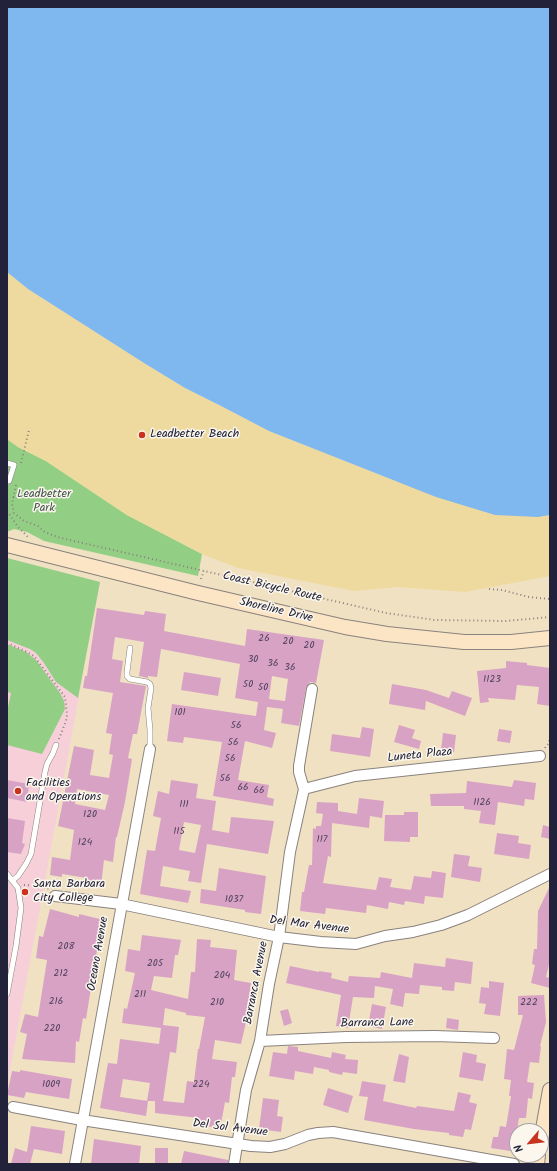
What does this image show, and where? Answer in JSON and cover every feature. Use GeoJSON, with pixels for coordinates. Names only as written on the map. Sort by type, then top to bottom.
{"type":"FeatureCollection","features":[{"type":"Feature","properties":{"kind":"main road","name":"Shoreline Drive"},"geometry":{"type":"LineString","coordinates":[[7,545],[198,593],[352,628],[387,634],[464,642],[511,642],[550,638]]}},
{"type":"Feature","properties":{"kind":"main road"},"geometry":{"type":"LineString","coordinates":[[544,1123],[550,1090]]}},
{"type":"Feature","properties":{"kind":"street","name":"Barranca Avenue"},"geometry":{"type":"LineString","coordinates":[[234,1164],[246,1090],[260,1041],[269,984],[279,937],[290,852],[304,789],[299,772],[299,766],[312,689]]}},
{"type":"Feature","properties":{"kind":"street","name":"Oceano Avenue"},"geometry":{"type":"LineString","coordinates":[[74,1164],[150,749]]}},
{"type":"Feature","properties":{"kind":"street","name":"Luneta Plaza"},"geometry":{"type":"LineString","coordinates":[[304,789],[355,776],[540,756]]}},
{"type":"Feature","properties":{"kind":"street","name":"Del Mar Avenue"},"geometry":{"type":"LineString","coordinates":[[55,896],[121,904],[279,937],[356,944],[385,936],[413,932],[441,925],[468,915],[550,874]]}},
{"type":"Feature","properties":{"kind":"street","name":"Barranca Lane"},"geometry":{"type":"LineString","coordinates":[[260,1041],[346,1037],[435,1036],[494,1038]]}},
{"type":"Feature","properties":{"kind":"street","name":"Del Sol Avenue"},"geometry":{"type":"LineString","coordinates":[[13,1107],[82,1120],[238,1145],[270,1147],[285,1144],[308,1135],[333,1132],[514,1164]]}},
{"type":"Feature","properties":{"kind":"lane"},"geometry":{"type":"LineString","coordinates":[[7,463],[14,465],[9,481]]}},
{"type":"Feature","properties":{"kind":"lane"},"geometry":{"type":"LineString","coordinates":[[130,648],[127,676],[130,679],[147,682],[150,684],[151,688],[148,708],[150,749]]}},
{"type":"Feature","properties":{"kind":"lane"},"geometry":{"type":"LineString","coordinates":[[13,880],[18,876],[31,854],[45,772],[56,745]]}},
{"type":"Feature","properties":{"kind":"lane"},"geometry":{"type":"LineString","coordinates":[[7,874],[18,888],[21,908],[7,994]]}},
{"type":"Feature","properties":{"kind":"path"},"geometry":{"type":"LineString","coordinates":[[20,465],[29,430]]}},
{"type":"Feature","properties":{"kind":"path"},"geometry":{"type":"LineString","coordinates":[[16,484],[12,504],[14,512],[24,521],[38,526],[45,532],[57,537],[386,614],[435,620],[506,621],[550,617]]}},
{"type":"Feature","properties":{"kind":"path"},"geometry":{"type":"LineString","coordinates":[[13,497],[43,498]]}},
{"type":"Feature","properties":{"kind":"path"},"geometry":{"type":"LineString","coordinates":[[7,511],[24,535],[31,540]]}},
{"type":"Feature","properties":{"kind":"path"},"geometry":{"type":"LineString","coordinates":[[202,579],[204,571]]}},
{"type":"Feature","properties":{"kind":"path"},"geometry":{"type":"LineString","coordinates":[[489,589],[502,590],[529,597],[550,599]]}},
{"type":"Feature","properties":{"kind":"path"},"geometry":{"type":"LineString","coordinates":[[7,643],[25,650],[34,656],[65,697],[67,709],[66,721],[56,745]]}},
{"type":"Feature","properties":{"kind":"path"},"geometry":{"type":"LineString","coordinates":[[540,756],[549,743],[550,736]]}},
{"type":"Feature","properties":{"kind":"path"},"geometry":{"type":"LineString","coordinates":[[18,888],[24,885],[39,886],[48,888],[55,896]]}},
{"type":"Feature","properties":{"kind":"shaded area","name":"Santa Barbara City College"},"geometry":{"type":"Polygon","coordinates":[[[7,558],[100,582],[7,1086],[7,558]]]}},
{"type":"Feature","properties":{"kind":"green space","name":"Leadbetter Park"},"geometry":{"type":"Polygon","coordinates":[[[7,439],[18,447],[46,461],[127,515],[202,554],[198,576],[44,541],[27,532],[14,529],[7,532],[7,439]]]}},
{"type":"Feature","properties":{"kind":"green space"},"geometry":{"type":"Polygon","coordinates":[[[7,558],[100,582],[78,698],[56,682],[36,653],[7,640],[7,558]]]}},
{"type":"Feature","properties":{"kind":"green space"},"geometry":{"type":"Polygon","coordinates":[[[7,644],[26,652],[36,660],[60,693],[64,701],[65,709],[42,754],[7,745],[7,712],[11,693],[7,692],[7,644]]]}},
{"type":"Feature","properties":{"kind":"sand","name":"Leadbetter Beach"},"geometry":{"type":"Polygon","coordinates":[[[7,272],[28,289],[185,388],[269,431],[398,482],[538,517],[550,515],[550,576],[465,592],[397,587],[354,591],[238,568],[202,554],[127,515],[46,461],[18,447],[7,439],[7,272]]]}},
{"type":"Feature","properties":{"kind":"water"},"geometry":{"type":"Polygon","coordinates":[[[7,7],[550,7],[550,515],[538,517],[495,515],[436,497],[269,431],[185,388],[28,289],[7,272],[7,7]]]}},
{"type":"Feature","properties":{"kind":"building"},"geometry":{"type":"Polygon","coordinates":[[[97,608],[144,615],[145,611],[166,614],[164,631],[245,646],[247,629],[324,640],[316,683],[310,682],[306,688],[299,726],[281,723],[283,709],[267,707],[264,730],[276,733],[272,748],[245,741],[238,780],[269,785],[267,797],[274,799],[273,806],[213,796],[222,742],[184,737],[183,743],[167,741],[172,704],[256,716],[258,702],[235,698],[240,664],[161,649],[157,677],[148,676],[148,678],[139,676],[144,642],[115,637],[112,659],[123,661],[120,682],[146,686],[137,734],[133,734],[128,758],[132,759],[125,802],[116,837],[113,862],[104,860],[101,886],[86,884],[87,878],[62,874],[62,877],[50,875],[52,857],[70,860],[74,830],[58,826],[74,746],[94,750],[90,775],[109,778],[113,755],[109,754],[112,734],[106,733],[113,693],[83,688],[85,676],[87,676],[97,608]],[[272,676],[269,699],[285,701],[288,679],[272,676]],[[77,789],[75,804],[105,810],[109,795],[77,789]]]}},
{"type":"Feature","properties":{"kind":"building"},"geometry":{"type":"Polygon","coordinates":[[[506,661],[527,663],[527,665],[550,668],[550,706],[537,704],[539,687],[517,685],[515,700],[488,698],[489,702],[480,703],[477,671],[506,668],[506,661]]]}},
{"type":"Feature","properties":{"kind":"building"},"geometry":{"type":"Polygon","coordinates":[[[184,672],[221,678],[218,696],[181,690],[184,672]]]}},
{"type":"Feature","properties":{"kind":"building"},"geometry":{"type":"Polygon","coordinates":[[[392,684],[426,690],[449,698],[452,691],[472,698],[465,716],[426,701],[425,710],[389,704],[392,684]]]}},
{"type":"Feature","properties":{"kind":"building"},"geometry":{"type":"Polygon","coordinates":[[[399,725],[415,730],[412,738],[421,741],[419,749],[394,742],[399,725]]]}},
{"type":"Feature","properties":{"kind":"building"},"geometry":{"type":"Polygon","coordinates":[[[362,727],[374,729],[370,757],[330,751],[332,734],[360,738],[362,727]]]}},
{"type":"Feature","properties":{"kind":"building"},"geometry":{"type":"Polygon","coordinates":[[[499,729],[512,731],[510,743],[497,741],[499,729]]]}},
{"type":"Feature","properties":{"kind":"building"},"geometry":{"type":"Polygon","coordinates":[[[443,733],[456,735],[454,752],[441,750],[443,733]]]}},
{"type":"Feature","properties":{"kind":"building","name":"Facilities and Operations"},"geometry":{"type":"Polygon","coordinates":[[[7,780],[29,784],[27,802],[7,798],[7,780]]]}},
{"type":"Feature","properties":{"kind":"building"},"geometry":{"type":"Polygon","coordinates":[[[171,780],[198,784],[196,798],[216,801],[212,830],[229,833],[231,817],[274,821],[268,854],[207,844],[201,883],[188,881],[190,871],[163,866],[160,886],[191,891],[188,903],[140,894],[147,850],[155,851],[161,818],[153,816],[158,791],[169,794],[171,780]],[[184,822],[179,850],[195,853],[201,825],[184,822]]]}},
{"type":"Feature","properties":{"kind":"building"},"geometry":{"type":"Polygon","coordinates":[[[514,780],[536,783],[534,800],[525,799],[524,806],[498,802],[495,825],[479,823],[481,811],[464,809],[464,806],[431,806],[430,794],[466,793],[467,781],[512,787],[514,780]]]}},
{"type":"Feature","properties":{"kind":"building"},"geometry":{"type":"Polygon","coordinates":[[[359,798],[384,801],[382,818],[370,816],[369,828],[332,823],[331,857],[328,856],[323,883],[376,890],[379,877],[392,879],[390,887],[411,890],[414,876],[431,878],[432,871],[446,873],[443,898],[425,896],[424,904],[405,901],[404,905],[389,902],[388,909],[367,905],[366,913],[326,908],[325,914],[300,911],[302,892],[304,892],[309,865],[312,865],[313,828],[316,829],[316,826],[321,826],[323,814],[316,813],[317,802],[338,803],[338,811],[357,814],[359,798]]]}},
{"type":"Feature","properties":{"kind":"building"},"geometry":{"type":"Polygon","coordinates":[[[404,812],[418,812],[418,837],[410,837],[410,842],[384,841],[385,815],[404,815],[404,812]]]}},
{"type":"Feature","properties":{"kind":"building"},"geometry":{"type":"Polygon","coordinates":[[[7,818],[25,821],[22,843],[25,844],[21,854],[7,852],[7,818]]]}},
{"type":"Feature","properties":{"kind":"building"},"geometry":{"type":"Polygon","coordinates":[[[543,825],[550,827],[550,839],[541,837],[543,825]]]}},
{"type":"Feature","properties":{"kind":"building"},"geometry":{"type":"Polygon","coordinates":[[[497,833],[519,836],[518,843],[531,845],[529,859],[494,854],[497,833]]]}},
{"type":"Feature","properties":{"kind":"building"},"geometry":{"type":"Polygon","coordinates":[[[454,854],[470,856],[468,866],[482,868],[480,882],[451,877],[454,854]]]}},
{"type":"Feature","properties":{"kind":"building"},"geometry":{"type":"Polygon","coordinates":[[[219,868],[266,876],[261,914],[200,903],[201,889],[216,891],[219,868]]]}},
{"type":"Feature","properties":{"kind":"building"},"geometry":{"type":"Polygon","coordinates":[[[550,886],[550,960],[546,977],[550,978],[550,988],[531,983],[535,965],[532,964],[534,949],[537,949],[538,911],[550,886]]]}},
{"type":"Feature","properties":{"kind":"building"},"geometry":{"type":"Polygon","coordinates":[[[50,909],[79,917],[79,914],[104,920],[98,944],[86,1019],[83,1018],[79,1042],[76,1041],[75,1063],[22,1059],[27,1034],[20,1032],[25,1014],[38,1017],[47,960],[36,958],[39,936],[43,937],[50,909]]]}},
{"type":"Feature","properties":{"kind":"building"},"geometry":{"type":"Polygon","coordinates":[[[142,935],[181,940],[178,955],[175,955],[172,978],[154,976],[151,990],[188,999],[191,972],[195,972],[197,939],[211,940],[210,947],[237,950],[234,980],[251,983],[246,1022],[241,1044],[215,1040],[212,1059],[237,1062],[235,1077],[232,1077],[229,1103],[225,1102],[220,1129],[198,1124],[199,1118],[155,1113],[155,1101],[148,1101],[146,1116],[100,1108],[108,1063],[117,1064],[120,1039],[159,1044],[161,1028],[122,1023],[124,1008],[127,1009],[135,973],[125,971],[128,949],[140,951],[142,935]],[[165,1008],[163,1025],[179,1027],[176,1053],[170,1052],[163,1101],[184,1103],[187,1081],[194,1082],[198,1049],[205,1017],[186,1015],[186,1013],[165,1008]],[[123,1079],[120,1097],[147,1101],[150,1083],[123,1079]]]}},
{"type":"Feature","properties":{"kind":"building"},"geometry":{"type":"Polygon","coordinates":[[[446,958],[473,962],[471,984],[455,982],[454,991],[442,990],[442,987],[420,985],[419,994],[405,993],[403,1007],[390,1004],[393,989],[375,986],[374,998],[353,997],[348,1028],[336,1026],[341,995],[286,983],[290,966],[332,973],[331,978],[348,982],[349,976],[380,978],[381,972],[412,978],[414,963],[445,967],[446,958]]]}},
{"type":"Feature","properties":{"kind":"building"},"geometry":{"type":"Polygon","coordinates":[[[489,981],[504,983],[500,1016],[484,1014],[486,1004],[479,1003],[481,987],[489,988],[489,981]]]}},
{"type":"Feature","properties":{"kind":"building"},"geometry":{"type":"Polygon","coordinates":[[[544,995],[546,1022],[540,1046],[539,1063],[530,1062],[527,1082],[534,1083],[532,1099],[528,1098],[526,1118],[519,1118],[518,1123],[509,1123],[509,1151],[491,1148],[493,1137],[498,1137],[500,1126],[506,1127],[511,1096],[509,1096],[511,1080],[504,1079],[507,1049],[514,1050],[523,1015],[518,1015],[518,996],[544,995]]]}},
{"type":"Feature","properties":{"kind":"building"},"geometry":{"type":"Polygon","coordinates":[[[372,1004],[386,1007],[382,1029],[368,1026],[372,1004]]]}},
{"type":"Feature","properties":{"kind":"building"},"geometry":{"type":"Polygon","coordinates":[[[288,1009],[292,1023],[284,1026],[280,1011],[288,1009]]]}},
{"type":"Feature","properties":{"kind":"building"},"geometry":{"type":"Polygon","coordinates":[[[447,1018],[459,1020],[458,1030],[446,1028],[447,1018]]]}},
{"type":"Feature","properties":{"kind":"building"},"geometry":{"type":"Polygon","coordinates":[[[288,1046],[298,1047],[298,1051],[331,1058],[332,1052],[346,1055],[345,1059],[358,1060],[357,1074],[343,1072],[342,1075],[329,1072],[329,1070],[314,1067],[313,1074],[295,1071],[294,1080],[269,1076],[273,1052],[287,1054],[288,1046]]]}},
{"type":"Feature","properties":{"kind":"building"},"geometry":{"type":"Polygon","coordinates":[[[463,1052],[477,1055],[476,1062],[486,1064],[483,1081],[459,1077],[463,1052]]]}},
{"type":"Feature","properties":{"kind":"building"},"geometry":{"type":"Polygon","coordinates":[[[399,1054],[409,1057],[405,1083],[393,1081],[399,1054]]]}},
{"type":"Feature","properties":{"kind":"building"},"geometry":{"type":"Polygon","coordinates":[[[20,1070],[72,1079],[69,1099],[26,1092],[24,1098],[7,1095],[12,1071],[20,1072],[20,1070]]]}},
{"type":"Feature","properties":{"kind":"building"},"geometry":{"type":"Polygon","coordinates":[[[362,1081],[386,1085],[383,1101],[416,1108],[417,1106],[454,1111],[458,1092],[471,1095],[469,1102],[477,1104],[471,1130],[465,1129],[463,1137],[449,1135],[449,1133],[414,1129],[364,1120],[368,1097],[359,1096],[362,1081]]]}},
{"type":"Feature","properties":{"kind":"building"},"geometry":{"type":"Polygon","coordinates":[[[328,1088],[353,1096],[348,1113],[323,1105],[328,1088]]]}},
{"type":"Feature","properties":{"kind":"building"},"geometry":{"type":"Polygon","coordinates":[[[263,1098],[279,1100],[277,1116],[283,1117],[281,1132],[259,1129],[263,1098]]]}},
{"type":"Feature","properties":{"kind":"building"},"geometry":{"type":"Polygon","coordinates":[[[31,1126],[65,1131],[62,1154],[34,1149],[30,1164],[11,1164],[15,1148],[27,1152],[31,1126]]]}},
{"type":"Feature","properties":{"kind":"building"},"geometry":{"type":"Polygon","coordinates":[[[94,1139],[141,1146],[139,1164],[91,1164],[94,1139]]]}},
{"type":"Feature","properties":{"kind":"building"},"geometry":{"type":"Polygon","coordinates":[[[155,1148],[168,1148],[168,1164],[155,1164],[155,1148]]]}},
{"type":"Feature","properties":{"kind":"building"},"geometry":{"type":"Polygon","coordinates":[[[184,1151],[228,1160],[228,1164],[181,1164],[184,1151]]]}},
{"type":"Feature","properties":{"kind":"place","name":"Leadbetter Beach"},"geometry":{"type":"Point","coordinates":[142,435]}},
{"type":"Feature","properties":{"kind":"place","name":"Facilities and Operations"},"geometry":{"type":"Point","coordinates":[18,791]}},
{"type":"Feature","properties":{"kind":"place","name":"Santa Barbara City College"},"geometry":{"type":"Point","coordinates":[25,892]}}]}
